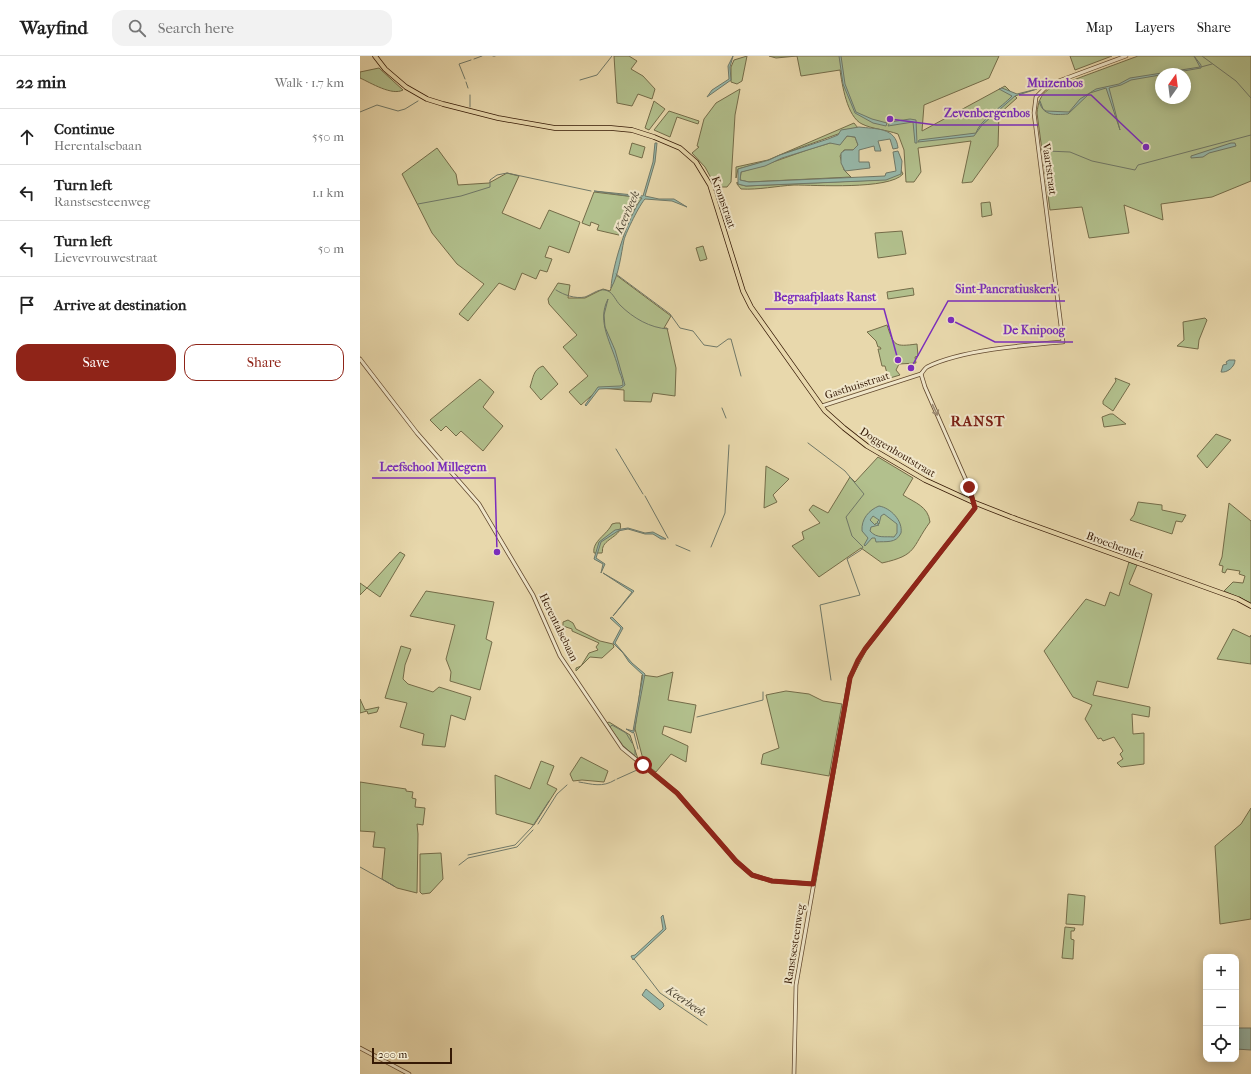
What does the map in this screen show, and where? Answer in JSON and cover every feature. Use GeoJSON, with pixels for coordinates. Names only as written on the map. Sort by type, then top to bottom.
{"type":"FeatureCollection","features":[{"type":"Feature","properties":{"kind":"main road","name":"Kromstraat"},"geometry":{"type":"LineString","coordinates":[[375,56],[385,69],[408,88],[427,99],[443,104],[513,121],[560,128],[605,128],[632,130],[669,143],[686,153],[700,168],[710,185],[740,282],[751,308],[822,406]]}},
{"type":"Feature","properties":{"kind":"main road","name":"Doggenhoutstraat"},"geometry":{"type":"LineString","coordinates":[[822,406],[840,426],[867,446],[925,480],[973,502]]}},
{"type":"Feature","properties":{"kind":"main road","name":"Broechemlei"},"geometry":{"type":"LineString","coordinates":[[973,502],[1017,520],[1231,596],[1251,606]]}},
{"type":"Feature","properties":{"kind":"street","name":"Vaartstraat"},"geometry":{"type":"LineString","coordinates":[[921,374],[925,368],[958,357],[1008,347],[1063,342],[1036,138],[1034,104],[1039,92],[1048,85],[1126,56]]}},
{"type":"Feature","properties":{"kind":"street","name":"Herentalsebaan"},"geometry":{"type":"LineString","coordinates":[[360,359],[417,432],[479,504],[533,595],[560,656],[622,748],[677,793],[736,861],[752,875],[772,881],[813,884]]}},
{"type":"Feature","properties":{"kind":"street","name":"Gasthuisstraat"},"geometry":{"type":"LineString","coordinates":[[822,406],[921,374]]}},
{"type":"Feature","properties":{"kind":"street"},"geometry":{"type":"LineString","coordinates":[[921,374],[925,387],[969,487],[973,502]]}},
{"type":"Feature","properties":{"kind":"street"},"geometry":{"type":"LineString","coordinates":[[963,498],[971,493]]}},
{"type":"Feature","properties":{"kind":"street","name":"Ranstsesteenweg"},"geometry":{"type":"LineString","coordinates":[[794,1074],[796,985],[845,701],[853,668],[865,649],[975,508],[973,502]]}},
{"type":"Feature","properties":{"kind":"street"},"geometry":{"type":"LineString","coordinates":[[360,1048],[409,1074]]}},
{"type":"Feature","properties":{"kind":"green space"},"geometry":{"type":"Polygon","coordinates":[[[614,56],[629,56],[637,61],[631,69],[643,76],[655,89],[652,99],[638,94],[632,106],[617,103],[614,56]]]}},
{"type":"Feature","properties":{"kind":"green space"},"geometry":{"type":"Polygon","coordinates":[[[747,56],[742,81],[737,84],[731,82],[731,67],[734,60],[747,56]]]}},
{"type":"Feature","properties":{"kind":"green space"},"geometry":{"type":"Polygon","coordinates":[[[769,56],[797,56],[776,58],[769,56]]]}},
{"type":"Feature","properties":{"kind":"green space"},"geometry":{"type":"Polygon","coordinates":[[[797,56],[999,56],[989,78],[924,105],[922,131],[1005,86],[1017,98],[999,114],[998,146],[972,182],[962,183],[971,141],[918,148],[921,172],[914,182],[906,182],[904,150],[898,134],[866,126],[857,120],[849,108],[846,100],[840,70],[801,76],[797,56]]]}},
{"type":"Feature","properties":{"kind":"green space"},"geometry":{"type":"Polygon","coordinates":[[[1070,56],[1112,56],[1075,70],[1070,56]]]}},
{"type":"Feature","properties":{"kind":"green space"},"geometry":{"type":"Polygon","coordinates":[[[1138,56],[1251,56],[1251,181],[1212,197],[1161,204],[1163,220],[1124,205],[1129,233],[1089,238],[1082,207],[1050,210],[1037,113],[1043,94],[1049,89],[1138,56]]]}},
{"type":"Feature","properties":{"kind":"green space"},"geometry":{"type":"Polygon","coordinates":[[[379,68],[403,90],[387,90],[360,78],[360,72],[379,68]]]}},
{"type":"Feature","properties":{"kind":"green space"},"geometry":{"type":"Polygon","coordinates":[[[740,89],[735,115],[731,182],[727,187],[716,187],[705,167],[692,153],[699,147],[697,146],[704,119],[716,103],[740,89]]]}},
{"type":"Feature","properties":{"kind":"green space"},"geometry":{"type":"Polygon","coordinates":[[[654,101],[665,109],[649,130],[645,128],[654,101]]]}},
{"type":"Feature","properties":{"kind":"green space"},"geometry":{"type":"Polygon","coordinates":[[[669,111],[699,121],[698,124],[677,117],[670,137],[654,130],[669,111]]]}},
{"type":"Feature","properties":{"kind":"green space"},"geometry":{"type":"Polygon","coordinates":[[[854,123],[858,128],[843,130],[838,134],[770,160],[738,169],[736,178],[736,167],[768,160],[854,123]]]}},
{"type":"Feature","properties":{"kind":"green space"},"geometry":{"type":"Polygon","coordinates":[[[847,136],[855,137],[858,145],[853,150],[844,150],[840,156],[844,170],[851,177],[749,182],[740,180],[741,172],[819,146],[831,143],[840,144],[847,136]]]}},
{"type":"Feature","properties":{"kind":"green space"},"geometry":{"type":"Polygon","coordinates":[[[632,143],[645,147],[642,158],[629,154],[632,143]]]}},
{"type":"Feature","properties":{"kind":"green space"},"geometry":{"type":"Polygon","coordinates":[[[437,148],[456,174],[458,185],[489,183],[507,173],[519,176],[502,213],[540,229],[549,210],[580,222],[569,253],[549,246],[545,257],[552,259],[547,272],[540,270],[536,279],[522,273],[515,290],[499,283],[468,321],[459,314],[484,284],[457,264],[432,233],[402,174],[437,148]]]}},
{"type":"Feature","properties":{"kind":"green space"},"geometry":{"type":"Polygon","coordinates":[[[901,170],[903,174],[895,179],[868,185],[794,185],[741,189],[737,184],[737,182],[738,184],[746,186],[878,180],[901,173],[901,170]]]}},
{"type":"Feature","properties":{"kind":"green space"},"geometry":{"type":"Polygon","coordinates":[[[594,192],[643,198],[637,204],[623,236],[597,230],[599,225],[591,222],[590,226],[582,223],[594,192]]]}},
{"type":"Feature","properties":{"kind":"green space"},"geometry":{"type":"Polygon","coordinates":[[[990,202],[992,215],[982,217],[981,203],[990,202]]]}},
{"type":"Feature","properties":{"kind":"green space"},"geometry":{"type":"Polygon","coordinates":[[[902,231],[906,254],[878,258],[875,233],[902,231]]]}},
{"type":"Feature","properties":{"kind":"green space"},"geometry":{"type":"Polygon","coordinates":[[[703,246],[707,259],[700,261],[696,248],[703,246]]]}},
{"type":"Feature","properties":{"kind":"green space"},"geometry":{"type":"Polygon","coordinates":[[[616,275],[671,316],[664,328],[667,328],[676,368],[675,396],[653,393],[651,402],[624,401],[624,390],[600,388],[581,405],[569,392],[588,376],[563,347],[577,335],[549,304],[548,299],[558,283],[570,285],[568,298],[585,298],[603,289],[610,291],[616,275]]]}},
{"type":"Feature","properties":{"kind":"green space"},"geometry":{"type":"Polygon","coordinates":[[[913,288],[914,295],[888,299],[887,292],[913,288]]]}},
{"type":"Feature","properties":{"kind":"green space"},"geometry":{"type":"Polygon","coordinates":[[[1205,318],[1207,320],[1199,340],[1198,349],[1177,346],[1184,340],[1183,322],[1205,318]]]}},
{"type":"Feature","properties":{"kind":"green space"},"geometry":{"type":"Polygon","coordinates":[[[887,325],[891,337],[896,344],[917,344],[918,356],[915,357],[916,363],[899,364],[896,370],[900,375],[890,378],[888,377],[885,366],[882,366],[878,349],[881,349],[880,347],[878,347],[876,341],[867,332],[887,325]]]}},
{"type":"Feature","properties":{"kind":"green space"},"geometry":{"type":"Polygon","coordinates":[[[543,366],[558,384],[541,400],[530,387],[535,372],[543,366]]]}},
{"type":"Feature","properties":{"kind":"green space"},"geometry":{"type":"Polygon","coordinates":[[[1115,378],[1130,384],[1113,411],[1103,404],[1103,401],[1116,381],[1115,378]]]}},
{"type":"Feature","properties":{"kind":"green space"},"geometry":{"type":"Polygon","coordinates":[[[480,379],[494,392],[483,407],[503,426],[483,451],[461,431],[456,436],[446,426],[441,431],[430,420],[480,379]]]}},
{"type":"Feature","properties":{"kind":"green space"},"geometry":{"type":"Polygon","coordinates":[[[1113,414],[1126,424],[1104,427],[1102,417],[1113,414]]]}},
{"type":"Feature","properties":{"kind":"green space"},"geometry":{"type":"Polygon","coordinates":[[[1216,434],[1231,440],[1207,468],[1197,456],[1216,434]]]}},
{"type":"Feature","properties":{"kind":"green space"},"geometry":{"type":"Polygon","coordinates":[[[878,457],[913,478],[903,495],[927,512],[930,522],[912,549],[902,557],[882,563],[861,548],[819,577],[792,546],[804,539],[802,532],[820,523],[809,510],[813,505],[828,513],[850,477],[855,482],[878,457]]]}},
{"type":"Feature","properties":{"kind":"green space"},"geometry":{"type":"Polygon","coordinates":[[[766,466],[789,479],[773,495],[777,502],[764,508],[766,466]]]}},
{"type":"Feature","properties":{"kind":"green space"},"geometry":{"type":"Polygon","coordinates":[[[1138,502],[1162,505],[1162,510],[1186,515],[1182,522],[1176,521],[1172,534],[1130,520],[1134,515],[1138,502]]]}},
{"type":"Feature","properties":{"kind":"green space"},"geometry":{"type":"Polygon","coordinates":[[[1229,503],[1251,521],[1251,603],[1224,591],[1233,582],[1243,583],[1245,576],[1239,574],[1240,571],[1227,569],[1225,573],[1222,572],[1223,566],[1219,565],[1222,557],[1229,503]]]}},
{"type":"Feature","properties":{"kind":"green space"},"geometry":{"type":"Polygon","coordinates":[[[620,523],[621,527],[619,531],[607,541],[602,553],[594,553],[597,541],[612,524],[620,523]]]}},
{"type":"Feature","properties":{"kind":"green space"},"geometry":{"type":"Polygon","coordinates":[[[400,552],[405,555],[380,597],[367,588],[400,552]]]}},
{"type":"Feature","properties":{"kind":"green space"},"geometry":{"type":"Polygon","coordinates":[[[1129,562],[1137,565],[1129,584],[1152,594],[1128,688],[1097,681],[1093,695],[1150,707],[1149,717],[1132,714],[1133,734],[1144,733],[1144,764],[1121,767],[1117,763],[1123,759],[1120,754],[1123,751],[1114,737],[1103,741],[1101,738],[1098,739],[1085,719],[1092,705],[1073,697],[1044,651],[1086,599],[1105,606],[1110,592],[1119,596],[1129,562]]]}},
{"type":"Feature","properties":{"kind":"green space"},"geometry":{"type":"Polygon","coordinates":[[[360,583],[367,588],[360,595],[360,583]]]}},
{"type":"Feature","properties":{"kind":"green space"},"geometry":{"type":"Polygon","coordinates":[[[426,591],[494,602],[486,639],[492,642],[480,690],[450,681],[451,672],[446,659],[455,625],[410,616],[426,591]]]}},
{"type":"Feature","properties":{"kind":"green space"},"geometry":{"type":"Polygon","coordinates":[[[568,620],[573,623],[576,629],[600,641],[613,644],[614,647],[602,658],[590,657],[581,666],[589,653],[598,650],[596,647],[599,643],[563,626],[563,622],[568,620]]]}},
{"type":"Feature","properties":{"kind":"green space"},"geometry":{"type":"Polygon","coordinates":[[[1233,629],[1250,637],[1251,635],[1251,664],[1217,659],[1233,629]]]}},
{"type":"Feature","properties":{"kind":"green space"},"geometry":{"type":"Polygon","coordinates":[[[401,646],[411,649],[405,665],[403,679],[408,684],[433,692],[439,687],[471,697],[465,720],[451,715],[445,747],[422,745],[424,734],[400,727],[407,703],[385,698],[401,646]]]}},
{"type":"Feature","properties":{"kind":"green space"},"geometry":{"type":"Polygon","coordinates":[[[673,672],[668,700],[696,705],[691,733],[664,726],[662,734],[688,746],[686,762],[671,754],[656,772],[644,763],[635,729],[642,675],[657,677],[673,672]]]}},
{"type":"Feature","properties":{"kind":"green space"},"geometry":{"type":"Polygon","coordinates":[[[786,691],[809,694],[823,701],[842,704],[829,776],[761,764],[763,754],[779,748],[766,695],[786,691]]]}},
{"type":"Feature","properties":{"kind":"green space"},"geometry":{"type":"Polygon","coordinates":[[[360,699],[365,710],[379,707],[377,712],[368,714],[367,711],[360,713],[360,699]]]}},
{"type":"Feature","properties":{"kind":"green space"},"geometry":{"type":"Polygon","coordinates":[[[609,722],[630,735],[638,759],[621,744],[607,723],[609,722]]]}},
{"type":"Feature","properties":{"kind":"green space"},"geometry":{"type":"Polygon","coordinates":[[[581,757],[608,771],[604,782],[582,780],[573,781],[570,774],[581,757]]]}},
{"type":"Feature","properties":{"kind":"green space"},"geometry":{"type":"Polygon","coordinates":[[[541,761],[554,766],[547,784],[557,789],[534,825],[496,814],[495,775],[530,789],[541,761]]]}},
{"type":"Feature","properties":{"kind":"green space"},"geometry":{"type":"Polygon","coordinates":[[[360,782],[406,789],[406,791],[413,792],[412,798],[416,799],[415,807],[425,808],[423,825],[417,824],[417,893],[397,888],[382,879],[385,848],[373,847],[375,832],[360,831],[360,782]]]}},
{"type":"Feature","properties":{"kind":"green space"},"geometry":{"type":"Polygon","coordinates":[[[1251,808],[1251,919],[1220,924],[1215,846],[1241,824],[1251,808]]]}},
{"type":"Feature","properties":{"kind":"green space"},"geometry":{"type":"Polygon","coordinates":[[[441,853],[443,879],[430,893],[422,894],[420,892],[420,854],[441,853]]]}},
{"type":"Feature","properties":{"kind":"green space"},"geometry":{"type":"Polygon","coordinates":[[[1068,894],[1085,896],[1083,925],[1066,924],[1068,894]]]}},
{"type":"Feature","properties":{"kind":"green space"},"geometry":{"type":"Polygon","coordinates":[[[1065,927],[1075,928],[1074,931],[1071,931],[1071,939],[1074,940],[1073,959],[1062,958],[1065,927]]]}},
{"type":"Feature","properties":{"kind":"shaded area"},"geometry":{"type":"Polygon","coordinates":[[[733,56],[730,67],[731,80],[707,97],[712,90],[729,79],[728,66],[733,56]]]}},
{"type":"Feature","properties":{"kind":"shaded area"},"geometry":{"type":"Polygon","coordinates":[[[839,56],[841,56],[845,84],[856,112],[872,119],[887,123],[886,126],[873,123],[855,113],[843,84],[839,56]]]}},
{"type":"Feature","properties":{"kind":"shaded area"},"geometry":{"type":"Polygon","coordinates":[[[1194,56],[1201,65],[1201,68],[1191,70],[1191,68],[1200,67],[1194,56]]]}},
{"type":"Feature","properties":{"kind":"shaded area"},"geometry":{"type":"Polygon","coordinates":[[[1155,74],[1155,76],[1131,80],[1121,85],[1109,88],[1120,130],[1106,88],[1090,93],[1068,114],[1050,114],[1043,110],[1039,101],[1043,109],[1046,111],[1069,112],[1080,99],[1096,89],[1119,84],[1130,78],[1155,74]]]}},
{"type":"Feature","properties":{"kind":"shaded area"},"geometry":{"type":"Polygon","coordinates":[[[1002,88],[1017,94],[1037,89],[1015,96],[982,125],[974,136],[918,142],[919,140],[976,133],[982,123],[1012,96],[999,89],[1002,88]]]}},
{"type":"Feature","properties":{"kind":"shaded area"},"geometry":{"type":"Polygon","coordinates":[[[910,119],[916,120],[917,143],[915,143],[913,122],[888,126],[890,122],[910,119]]]}},
{"type":"Feature","properties":{"kind":"shaded area"},"geometry":{"type":"Polygon","coordinates":[[[859,127],[884,130],[893,136],[898,148],[893,149],[890,139],[878,141],[881,151],[875,151],[874,146],[859,150],[859,162],[869,162],[870,168],[845,171],[841,163],[841,153],[845,150],[853,150],[858,145],[855,137],[847,136],[840,145],[830,143],[782,158],[765,166],[741,172],[740,180],[749,182],[885,176],[886,173],[896,171],[893,152],[898,151],[902,161],[901,174],[886,180],[746,186],[738,184],[738,169],[769,160],[828,139],[838,135],[841,130],[859,127]]]}},
{"type":"Feature","properties":{"kind":"shaded area"},"geometry":{"type":"Polygon","coordinates":[[[655,143],[657,143],[655,162],[645,196],[659,199],[674,199],[687,207],[672,201],[645,199],[625,236],[618,271],[611,288],[614,267],[622,241],[632,216],[642,198],[594,191],[643,196],[653,162],[655,143]]]}},
{"type":"Feature","properties":{"kind":"shaded area"},"geometry":{"type":"Polygon","coordinates":[[[1235,143],[1236,146],[1209,153],[1203,157],[1191,158],[1191,156],[1235,143]]]}},
{"type":"Feature","properties":{"kind":"shaded area"},"geometry":{"type":"Polygon","coordinates":[[[604,316],[605,327],[615,350],[625,385],[621,388],[599,389],[586,406],[585,405],[598,387],[623,385],[622,378],[604,325],[604,316]]]}},
{"type":"Feature","properties":{"kind":"shaded area"},"geometry":{"type":"Polygon","coordinates":[[[1229,360],[1235,360],[1234,365],[1228,370],[1221,372],[1223,365],[1227,364],[1226,362],[1229,360]]]}},
{"type":"Feature","properties":{"kind":"shaded area"},"geometry":{"type":"Polygon","coordinates":[[[879,506],[892,512],[900,524],[901,533],[899,537],[890,541],[876,542],[875,538],[872,538],[865,546],[864,545],[868,538],[862,531],[864,519],[879,506]],[[884,514],[881,516],[879,524],[877,522],[879,520],[873,516],[870,520],[875,525],[876,523],[879,525],[871,527],[870,531],[881,537],[894,537],[897,533],[897,524],[884,514]]]}},
{"type":"Feature","properties":{"kind":"shaded area"},"geometry":{"type":"Polygon","coordinates":[[[628,528],[645,533],[653,532],[666,539],[661,539],[653,534],[645,534],[628,529],[618,531],[601,542],[596,558],[605,564],[601,573],[603,564],[594,559],[599,542],[615,530],[628,528]]]}},
{"type":"Feature","properties":{"kind":"shaded area"},"geometry":{"type":"Polygon","coordinates":[[[603,573],[634,591],[613,616],[632,592],[603,573]]]}},
{"type":"Feature","properties":{"kind":"shaded area"},"geometry":{"type":"Polygon","coordinates":[[[612,617],[623,628],[615,643],[632,663],[645,674],[633,733],[626,729],[633,731],[643,675],[629,662],[623,653],[613,643],[621,628],[610,618],[612,617]]]}},
{"type":"Feature","properties":{"kind":"shaded area"},"geometry":{"type":"Polygon","coordinates":[[[663,915],[666,929],[633,960],[631,956],[635,955],[663,929],[661,917],[663,915]]]}},
{"type":"Feature","properties":{"kind":"shaded area"},"geometry":{"type":"Polygon","coordinates":[[[646,989],[663,1003],[664,1006],[660,1010],[642,995],[646,989]]]}},
{"type":"Feature","properties":{"kind":"shaded area"},"geometry":{"type":"Polygon","coordinates":[[[1239,1028],[1251,1028],[1251,1050],[1239,1049],[1239,1028]]]}},
{"type":"Feature","properties":{"kind":"waterway"},"geometry":{"type":"LineString","coordinates":[[474,59],[482,56]]}},
{"type":"Feature","properties":{"kind":"waterway"},"geometry":{"type":"LineString","coordinates":[[580,80],[597,75],[612,56]]}},
{"type":"Feature","properties":{"kind":"waterway"},"geometry":{"type":"LineString","coordinates":[[1202,56],[1236,81],[1251,98]]}},
{"type":"Feature","properties":{"kind":"waterway"},"geometry":{"type":"LineString","coordinates":[[465,79],[459,64],[471,60]]}},
{"type":"Feature","properties":{"kind":"waterway"},"geometry":{"type":"LineString","coordinates":[[1201,67],[1212,64]]}},
{"type":"Feature","properties":{"kind":"waterway"},"geometry":{"type":"LineString","coordinates":[[466,82],[468,88]]}},
{"type":"Feature","properties":{"kind":"waterway"},"geometry":{"type":"LineString","coordinates":[[470,95],[470,107]]}},
{"type":"Feature","properties":{"kind":"waterway"},"geometry":{"type":"LineString","coordinates":[[360,112],[377,105],[398,111],[405,109],[418,101]]}},
{"type":"Feature","properties":{"kind":"waterway"},"geometry":{"type":"LineString","coordinates":[[1047,151],[1070,152],[1092,161],[1135,170],[1138,165],[1251,135]]}},
{"type":"Feature","properties":{"kind":"waterway"},"geometry":{"type":"LineString","coordinates":[[418,204],[461,196],[490,187],[490,180],[497,175],[507,173],[591,191]]}},
{"type":"Feature","properties":{"kind":"waterway"},"geometry":{"type":"LineString","coordinates":[[616,274],[670,314],[680,328],[693,331],[704,345],[717,347],[728,339],[731,339],[741,376]]}},
{"type":"Feature","properties":{"kind":"waterway"},"geometry":{"type":"LineString","coordinates":[[556,290],[574,297],[585,297],[599,290],[608,291],[620,305],[642,322],[655,327],[668,329]]}},
{"type":"Feature","properties":{"kind":"waterway"},"geometry":{"type":"LineString","coordinates":[[722,408],[726,418]]}},
{"type":"Feature","properties":{"kind":"waterway"},"geometry":{"type":"LineString","coordinates":[[808,443],[845,471],[864,494],[846,517],[852,536],[863,547],[847,559],[860,595],[820,605],[831,680]]}},
{"type":"Feature","properties":{"kind":"waterway"},"geometry":{"type":"LineString","coordinates":[[711,547],[725,513],[729,445]]}},
{"type":"Feature","properties":{"kind":"waterway","name":"Keerbeek"},"geometry":{"type":"LineString","coordinates":[[616,449],[643,494]]}},
{"type":"Feature","properties":{"kind":"waterway","name":"Keerbeek"},"geometry":{"type":"LineString","coordinates":[[645,496],[668,538]]}},
{"type":"Feature","properties":{"kind":"waterway"},"geometry":{"type":"LineString","coordinates":[[676,545],[690,551]]}},
{"type":"Feature","properties":{"kind":"waterway"},"geometry":{"type":"LineString","coordinates":[[697,717],[763,700],[763,692]]}},
{"type":"Feature","properties":{"kind":"waterway"},"geometry":{"type":"LineString","coordinates":[[610,727],[612,725],[626,733],[632,743]]}},
{"type":"Feature","properties":{"kind":"waterway","name":"Keerbeek"},"geometry":{"type":"LineString","coordinates":[[634,733],[638,749]]}},
{"type":"Feature","properties":{"kind":"waterway"},"geometry":{"type":"LineString","coordinates":[[615,735],[622,744]]}},
{"type":"Feature","properties":{"kind":"waterway"},"geometry":{"type":"LineString","coordinates":[[623,746],[634,755]]}},
{"type":"Feature","properties":{"kind":"waterway","name":"Keerbeek"},"geometry":{"type":"LineString","coordinates":[[635,750],[635,755]]}},
{"type":"Feature","properties":{"kind":"waterway"},"geometry":{"type":"LineString","coordinates":[[617,779],[637,770]]}},
{"type":"Feature","properties":{"kind":"waterway"},"geometry":{"type":"LineString","coordinates":[[579,782],[601,785],[615,780]]}},
{"type":"Feature","properties":{"kind":"waterway"},"geometry":{"type":"LineString","coordinates":[[538,824],[557,794],[567,785]]}},
{"type":"Feature","properties":{"kind":"waterway"},"geometry":{"type":"LineString","coordinates":[[468,855],[515,845],[532,827],[549,801]]}},
{"type":"Feature","properties":{"kind":"waterway"},"geometry":{"type":"LineString","coordinates":[[459,865],[468,858],[517,847],[533,830]]}},
{"type":"Feature","properties":{"kind":"waterway"},"geometry":{"type":"LineString","coordinates":[[360,867],[394,886]]}},
{"type":"Feature","properties":{"kind":"waterway","name":"Keerbeek"},"geometry":{"type":"LineString","coordinates":[[634,959],[660,993],[707,1025]]}},
{"type":"Feature","properties":{"kind":"place","name":"Zevenbergenbos"},"geometry":{"type":"Point","coordinates":[890,119]}},
{"type":"Feature","properties":{"kind":"place","name":"Muizenbos"},"geometry":{"type":"Point","coordinates":[1146,147]}},
{"type":"Feature","properties":{"kind":"place","name":"De Knipoog"},"geometry":{"type":"Point","coordinates":[951,320]}},
{"type":"Feature","properties":{"kind":"place","name":"Begraafplaats Ranst"},"geometry":{"type":"Point","coordinates":[898,360]}},
{"type":"Feature","properties":{"kind":"place","name":"Sint-Pancratiuskerk"},"geometry":{"type":"Point","coordinates":[911,368]}},
{"type":"Feature","properties":{"kind":"place","name":"Leefschool Millegem"},"geometry":{"type":"Point","coordinates":[497,552]}},
{"type":"Feature","properties":{"kind":"district","name":"RANST"},"geometry":{"type":"Point","coordinates":[978,421]}},
{"type":"Feature","properties":{"kind":"route"},"geometry":{"type":"LineString","coordinates":[[643,765],[677,793],[736,861],[752,875],[767,881],[813,884],[845,701],[853,668],[865,649],[975,508],[969,487]]}}]}
